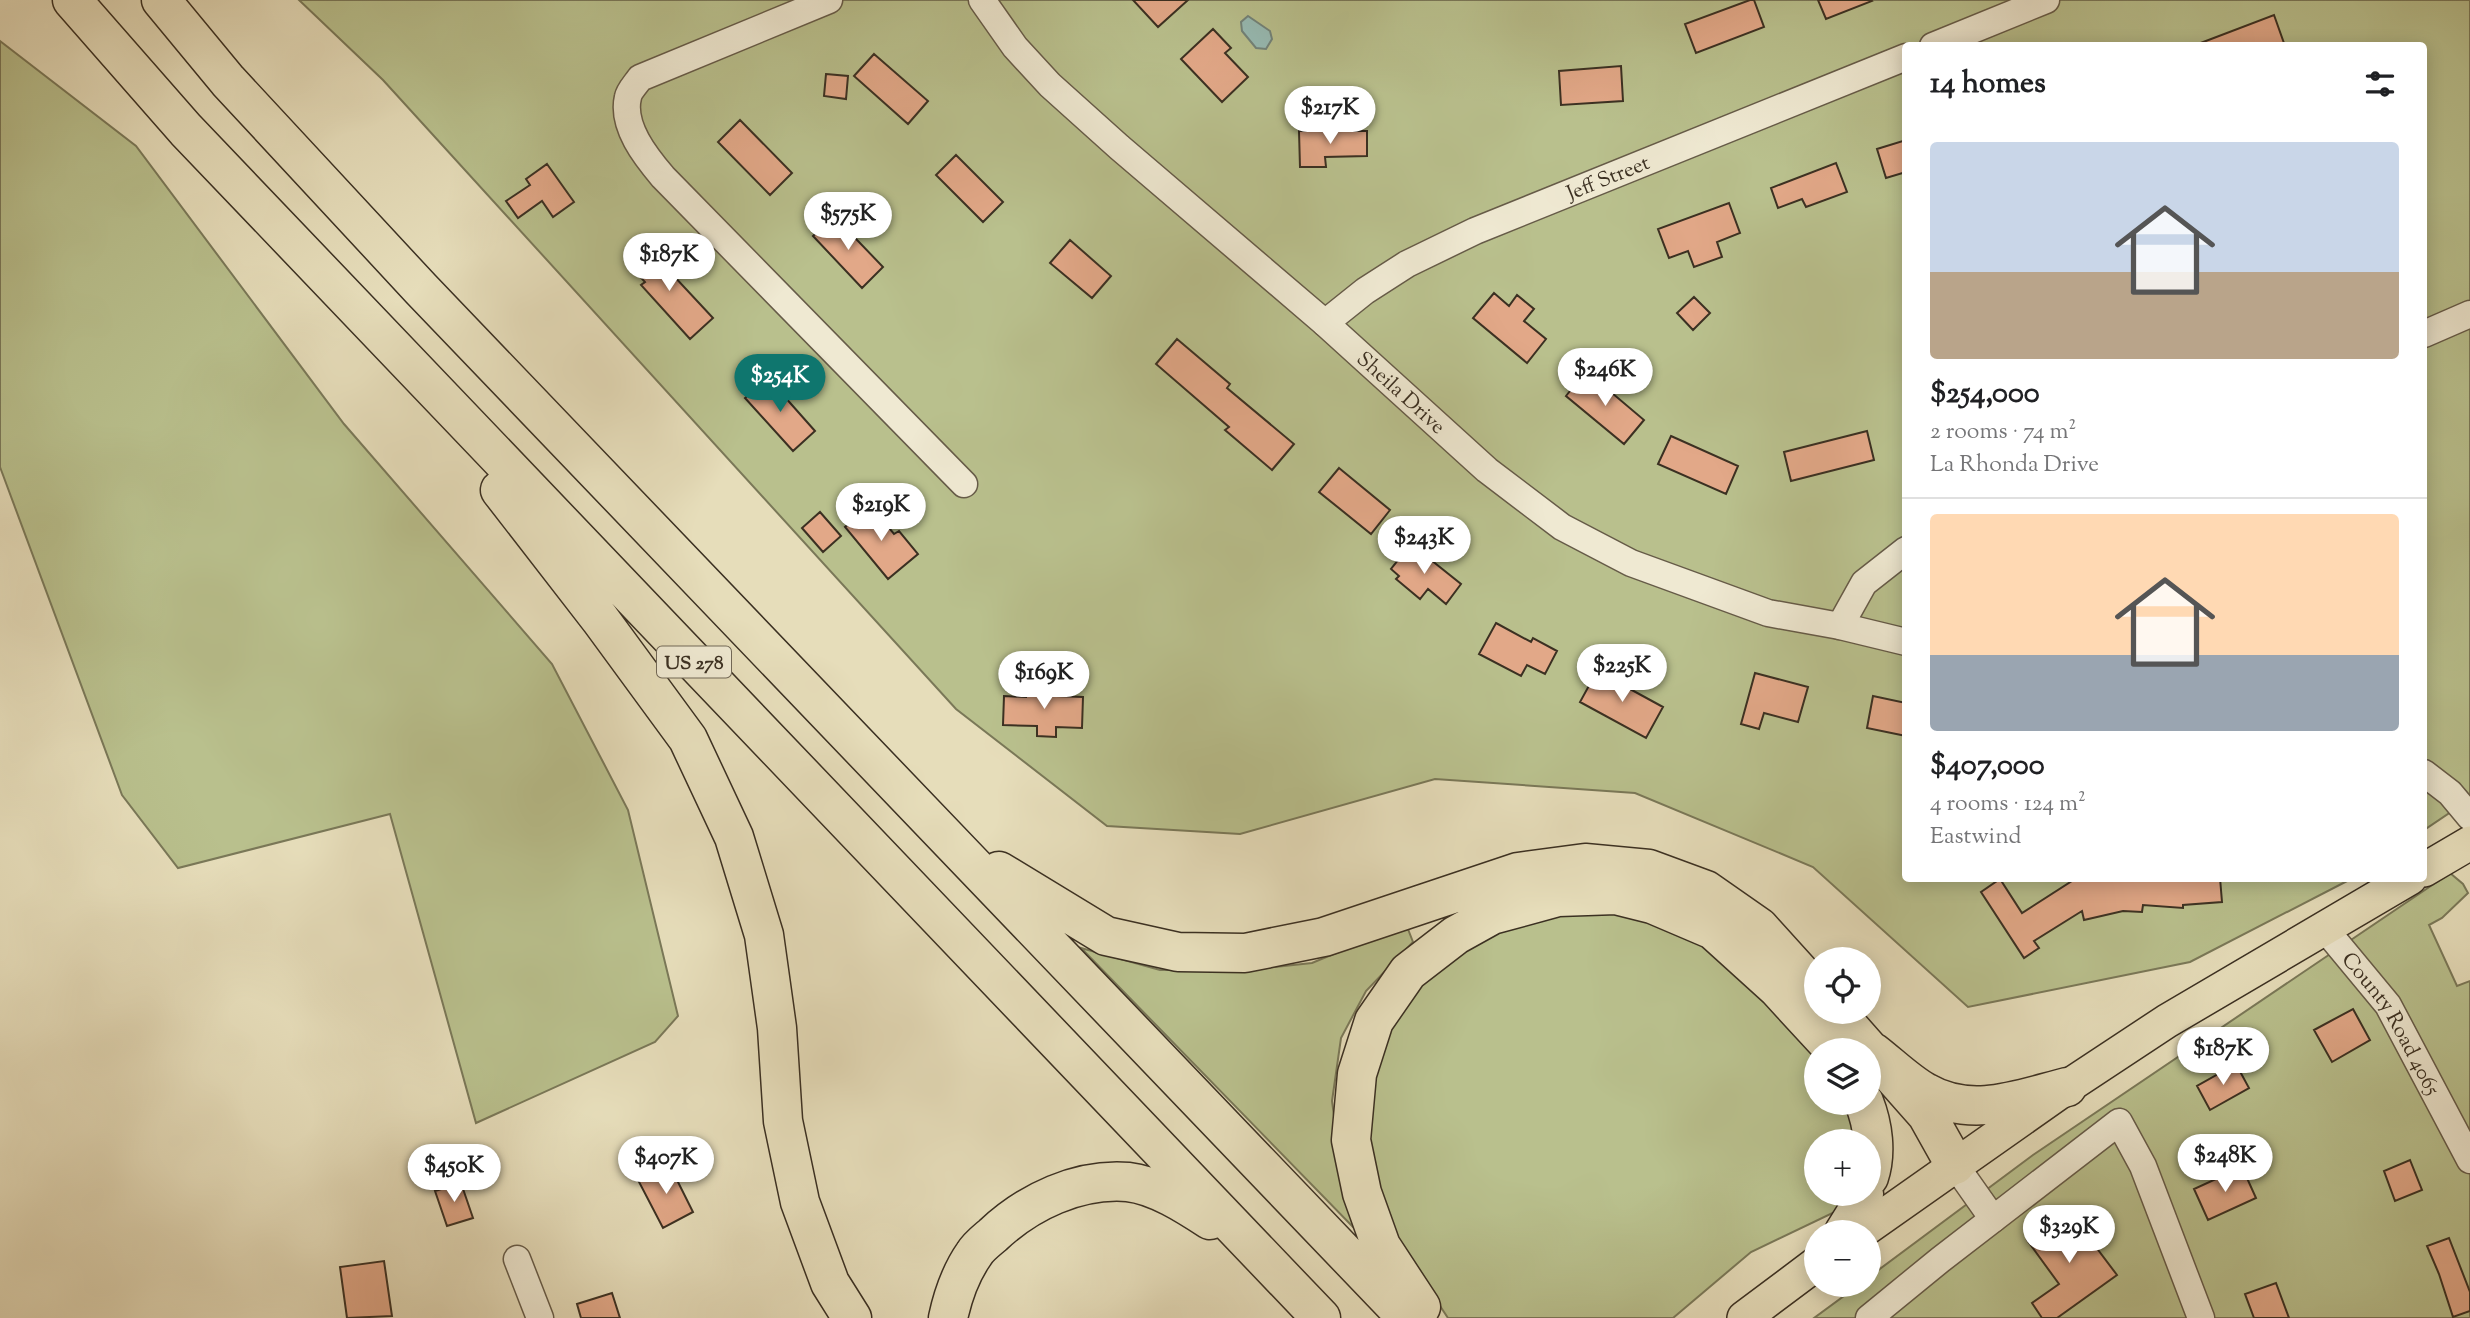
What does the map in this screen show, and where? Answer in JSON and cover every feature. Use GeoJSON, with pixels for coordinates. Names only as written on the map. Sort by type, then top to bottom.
{"type":"FeatureCollection","features":[{"type":"Feature","properties":{"kind":"highway","name":"US 278"},"geometry":{"type":"LineString","coordinates":[[72,0],[186,130],[1321,1318]]}},
{"type":"Feature","properties":{"kind":"highway","name":"US 278"},"geometry":{"type":"LineString","coordinates":[[161,0],[228,81],[421,289],[1407,1318]]}},
{"type":"Feature","properties":{"kind":"highway"},"geometry":{"type":"LineString","coordinates":[[367,320],[600,619],[688,739],[734,837],[764,935],[777,1028],[783,1121],[800,1202],[830,1283],[852,1318]]}},
{"type":"Feature","properties":{"kind":"highway"},"geometry":{"type":"LineString","coordinates":[[944,836],[1046,902],[1106,936],[1178,952],[1245,953],[1324,937],[1518,872],[1585,863],[1649,869],[1706,890],[1759,927],[1804,977]]}},
{"type":"Feature","properties":{"kind":"highway"},"geometry":{"type":"LineString","coordinates":[[1428,1318],[1381,1246],[1362,1193],[1351,1140],[1357,1074],[1374,1021],[1408,972],[1456,936],[1492,915],[1558,897],[1616,895],[1652,904],[1713,930],[1777,988],[1823,1038]]}},
{"type":"Feature","properties":{"kind":"highway"},"geometry":{"type":"LineString","coordinates":[[1881,1074],[1953,1104],[1996,1106],[2067,1087]]}},
{"type":"Feature","properties":{"kind":"highway"},"geometry":{"type":"LineString","coordinates":[[1881,1078],[1927,1115],[1955,1164]]}},
{"type":"Feature","properties":{"kind":"highway"},"geometry":{"type":"LineString","coordinates":[[948,1318],[954,1289],[974,1253],[1008,1221],[1044,1199],[1085,1185],[1129,1182],[1175,1198],[1255,1249]]}},
{"type":"Feature","properties":{"kind":"main road"},"geometry":{"type":"LineString","coordinates":[[2427,868],[2470,843]]}},
{"type":"Feature","properties":{"kind":"main road"},"geometry":{"type":"LineString","coordinates":[[1878,1220],[2067,1087],[2175,1017],[2403,882]]}},
{"type":"Feature","properties":{"kind":"main road"},"geometry":{"type":"LineString","coordinates":[[1744,1318],[1804,1273]]}},
{"type":"Feature","properties":{"kind":"street"},"geometry":{"type":"LineString","coordinates":[[829,0],[639,78],[628,96],[627,118],[636,140],[663,177],[964,484]]}},
{"type":"Feature","properties":{"kind":"street","name":"Sheila Drive"},"geometry":{"type":"LineString","coordinates":[[982,0],[1014,47],[1050,85],[1208,226],[1325,323],[1487,470],[1562,527],[1631,563],[1768,613],[1902,641]]}},
{"type":"Feature","properties":{"kind":"street"},"geometry":{"type":"LineString","coordinates":[[1943,42],[2046,0]]}},
{"type":"Feature","properties":{"kind":"street","name":"Jeff Street"},"geometry":{"type":"LineString","coordinates":[[1325,323],[1365,291],[1407,264],[1475,231],[1902,59]]}},
{"type":"Feature","properties":{"kind":"street"},"geometry":{"type":"LineString","coordinates":[[2427,333],[2470,314]]}},
{"type":"Feature","properties":{"kind":"street"},"geometry":{"type":"LineString","coordinates":[[1840,626],[1864,583],[1902,553]]}},
{"type":"Feature","properties":{"kind":"street"},"geometry":{"type":"LineString","coordinates":[[2427,775],[2450,793],[2470,817]]}},
{"type":"Feature","properties":{"kind":"street","name":"County Road 4065"},"geometry":{"type":"LineString","coordinates":[[2325,929],[2388,1005],[2470,1160]]}},
{"type":"Feature","properties":{"kind":"street"},"geometry":{"type":"LineString","coordinates":[[1869,1318],[2119,1122],[2143,1166],[2201,1318]]}},
{"type":"Feature","properties":{"kind":"street"},"geometry":{"type":"LineString","coordinates":[[1955,1164],[1993,1219]]}},
{"type":"Feature","properties":{"kind":"street"},"geometry":{"type":"LineString","coordinates":[[517,1259],[540,1318]]}},
{"type":"Feature","properties":{"kind":"green space"},"geometry":{"type":"Polygon","coordinates":[[[299,0],[2470,0],[2470,799],[2427,828],[2427,42],[1902,42],[1902,882],[2345,882],[2190,962],[1968,1007],[1813,867],[1635,793],[1435,779],[1240,834],[1107,826],[956,709],[383,80],[299,0]]]}},
{"type":"Feature","properties":{"kind":"green space"},"geometry":{"type":"Polygon","coordinates":[[[0,41],[136,146],[344,424],[552,664],[628,810],[678,1016],[655,1042],[476,1123],[390,814],[178,868],[122,795],[0,467],[0,41]]]}},
{"type":"Feature","properties":{"kind":"green space"},"geometry":{"type":"Polygon","coordinates":[[[2450,873],[2463,884],[2468,893],[2442,918],[2429,925],[2457,986],[2470,981],[2470,1318],[1814,1318],[1843,1297],[1881,1297],[1881,1268],[2033,1155],[2450,873]]]}},
{"type":"Feature","properties":{"kind":"green space"},"geometry":{"type":"Polygon","coordinates":[[[1592,909],[1670,920],[1761,988],[1804,1044],[1804,1115],[1854,1115],[1856,1129],[1804,1129],[1804,1206],[1842,1206],[1841,1209],[1818,1220],[1804,1220],[1804,1227],[1751,1252],[1673,1318],[1448,1318],[1383,1220],[1361,1138],[1374,1051],[1401,1002],[1451,951],[1522,918],[1592,909]]]}},
{"type":"Feature","properties":{"kind":"green space"},"geometry":{"type":"Polygon","coordinates":[[[1406,924],[1413,942],[1366,991],[1341,1038],[1332,1101],[1340,1161],[1355,1229],[1081,948],[1160,970],[1248,970],[1312,963],[1406,924]]]}},
{"type":"Feature","properties":{"kind":"water"},"geometry":{"type":"Polygon","coordinates":[[[1248,16],[1270,31],[1272,39],[1266,49],[1256,48],[1242,31],[1241,22],[1248,16]]]}},
{"type":"Feature","properties":{"kind":"water"},"geometry":{"type":"Polygon","coordinates":[[[1327,102],[1358,102],[1359,117],[1327,117],[1327,102]]]}},
{"type":"Feature","properties":{"kind":"building"},"geometry":{"type":"Polygon","coordinates":[[[1133,0],[1188,0],[1158,27],[1133,0]]]}},
{"type":"Feature","properties":{"kind":"building"},"geometry":{"type":"Polygon","coordinates":[[[1754,0],[1764,27],[1696,53],[1685,24],[1754,0]]]}},
{"type":"Feature","properties":{"kind":"building"},"geometry":{"type":"Polygon","coordinates":[[[1818,0],[1871,0],[1872,1],[1826,19],[1818,0]]]}},
{"type":"Feature","properties":{"kind":"building"},"geometry":{"type":"Polygon","coordinates":[[[2274,15],[2284,42],[2203,42],[2274,15]]]}},
{"type":"Feature","properties":{"kind":"building"},"geometry":{"type":"Polygon","coordinates":[[[1213,29],[1231,48],[1225,53],[1248,77],[1222,102],[1181,59],[1213,29]]]}},
{"type":"Feature","properties":{"kind":"building"},"geometry":{"type":"Polygon","coordinates":[[[874,54],[928,101],[908,124],[854,76],[874,54]]]}},
{"type":"Feature","properties":{"kind":"building"},"geometry":{"type":"Polygon","coordinates":[[[1621,66],[1623,101],[1561,105],[1559,71],[1621,66]]]}},
{"type":"Feature","properties":{"kind":"building"},"geometry":{"type":"Polygon","coordinates":[[[826,74],[848,76],[846,99],[824,96],[826,74]]]}},
{"type":"Feature","properties":{"kind":"building"},"geometry":{"type":"Polygon","coordinates":[[[740,120],[792,173],[770,195],[718,142],[740,120]]]}},
{"type":"Feature","properties":{"kind":"building"},"geometry":{"type":"Polygon","coordinates":[[[1299,131],[1367,131],[1367,156],[1325,157],[1326,167],[1300,167],[1299,131]]]}},
{"type":"Feature","properties":{"kind":"building"},"geometry":{"type":"Polygon","coordinates":[[[1902,141],[1902,173],[1886,178],[1877,149],[1902,141]]]}},
{"type":"Feature","properties":{"kind":"building"},"geometry":{"type":"Polygon","coordinates":[[[956,155],[1003,202],[983,222],[936,175],[956,155]]]}},
{"type":"Feature","properties":{"kind":"building"},"geometry":{"type":"Polygon","coordinates":[[[1836,163],[1847,192],[1806,207],[1802,199],[1778,208],[1771,188],[1836,163]]]}},
{"type":"Feature","properties":{"kind":"building"},"geometry":{"type":"Polygon","coordinates":[[[547,164],[574,202],[553,217],[542,201],[518,218],[506,201],[530,185],[526,179],[547,164]]]}},
{"type":"Feature","properties":{"kind":"building"},"geometry":{"type":"Polygon","coordinates":[[[1729,203],[1740,233],[1717,242],[1722,257],[1694,267],[1688,251],[1669,258],[1658,229],[1729,203]]]}},
{"type":"Feature","properties":{"kind":"building"},"geometry":{"type":"Polygon","coordinates":[[[834,216],[883,267],[862,288],[813,236],[834,216]]]}},
{"type":"Feature","properties":{"kind":"building"},"geometry":{"type":"Polygon","coordinates":[[[1070,240],[1111,276],[1092,298],[1050,263],[1070,240]]]}},
{"type":"Feature","properties":{"kind":"building"},"geometry":{"type":"Polygon","coordinates":[[[644,244],[713,318],[690,339],[641,285],[645,282],[626,261],[644,244]]]}},
{"type":"Feature","properties":{"kind":"building"},"geometry":{"type":"Polygon","coordinates":[[[1494,293],[1509,306],[1517,295],[1534,309],[1524,321],[1546,339],[1527,363],[1473,318],[1494,293]]]}},
{"type":"Feature","properties":{"kind":"building"},"geometry":{"type":"Polygon","coordinates":[[[1694,297],[1710,313],[1693,330],[1677,313],[1694,297]]]}},
{"type":"Feature","properties":{"kind":"building"},"geometry":{"type":"Polygon","coordinates":[[[1177,339],[1230,384],[1227,388],[1294,444],[1272,470],[1225,430],[1229,427],[1156,364],[1177,339]]]}},
{"type":"Feature","properties":{"kind":"building"},"geometry":{"type":"Polygon","coordinates":[[[1586,371],[1644,420],[1624,444],[1566,396],[1586,371]]]}},
{"type":"Feature","properties":{"kind":"building"},"geometry":{"type":"Polygon","coordinates":[[[768,378],[815,431],[793,451],[745,398],[768,378]]]}},
{"type":"Feature","properties":{"kind":"building"},"geometry":{"type":"Polygon","coordinates":[[[1867,431],[1874,460],[1791,481],[1784,452],[1867,431]]]}},
{"type":"Feature","properties":{"kind":"building"},"geometry":{"type":"Polygon","coordinates":[[[1671,436],[1738,466],[1726,494],[1658,464],[1671,436]]]}},
{"type":"Feature","properties":{"kind":"building"},"geometry":{"type":"Polygon","coordinates":[[[1339,468],[1390,510],[1371,534],[1319,492],[1339,468]]]}},
{"type":"Feature","properties":{"kind":"building"},"geometry":{"type":"Polygon","coordinates":[[[871,506],[894,534],[899,531],[918,554],[888,579],[845,527],[871,506]]]}},
{"type":"Feature","properties":{"kind":"building"},"geometry":{"type":"Polygon","coordinates":[[[820,512],[841,536],[823,552],[802,528],[820,512]]]}},
{"type":"Feature","properties":{"kind":"building"},"geometry":{"type":"Polygon","coordinates":[[[1411,544],[1461,584],[1446,604],[1428,589],[1420,599],[1396,579],[1399,576],[1391,569],[1411,544]]]}},
{"type":"Feature","properties":{"kind":"building"},"geometry":{"type":"Polygon","coordinates":[[[1496,623],[1531,642],[1533,638],[1557,651],[1545,674],[1527,665],[1521,676],[1479,654],[1496,623]]]}},
{"type":"Feature","properties":{"kind":"building"},"geometry":{"type":"Polygon","coordinates":[[[1597,671],[1663,707],[1646,738],[1580,702],[1597,671]]]}},
{"type":"Feature","properties":{"kind":"building"},"geometry":{"type":"Polygon","coordinates":[[[1755,673],[1808,687],[1798,722],[1764,713],[1759,729],[1741,724],[1755,673]]]}},
{"type":"Feature","properties":{"kind":"building"},"geometry":{"type":"Polygon","coordinates":[[[1026,689],[1058,690],[1057,696],[1083,697],[1082,728],[1056,727],[1056,737],[1037,736],[1037,726],[1003,725],[1004,696],[1026,697],[1026,689]]]}},
{"type":"Feature","properties":{"kind":"building"},"geometry":{"type":"Polygon","coordinates":[[[1873,696],[1902,702],[1902,735],[1867,728],[1873,696]]]}},
{"type":"Feature","properties":{"kind":"building"},"geometry":{"type":"Polygon","coordinates":[[[1996,882],[2002,882],[2022,913],[2070,882],[2220,882],[2222,902],[2183,905],[2183,908],[2143,905],[2142,912],[2123,911],[2084,920],[2082,911],[2034,941],[2039,948],[2024,958],[1981,892],[1996,882]]]}},
{"type":"Feature","properties":{"kind":"building"},"geometry":{"type":"Polygon","coordinates":[[[2353,1009],[2370,1040],[2332,1062],[2314,1030],[2353,1009]]]}},
{"type":"Feature","properties":{"kind":"building"},"geometry":{"type":"Polygon","coordinates":[[[2236,1064],[2249,1088],[2210,1110],[2197,1086],[2236,1064]]]}},
{"type":"Feature","properties":{"kind":"building"},"geometry":{"type":"Polygon","coordinates":[[[2410,1160],[2422,1190],[2395,1201],[2384,1171],[2410,1160]]]}},
{"type":"Feature","properties":{"kind":"building"},"geometry":{"type":"Polygon","coordinates":[[[669,1164],[693,1212],[663,1228],[638,1180],[669,1164]]]}},
{"type":"Feature","properties":{"kind":"building"},"geometry":{"type":"Polygon","coordinates":[[[2242,1167],[2256,1198],[2208,1220],[2194,1189],[2242,1167]]]}},
{"type":"Feature","properties":{"kind":"building"},"geometry":{"type":"Polygon","coordinates":[[[461,1183],[473,1218],[447,1226],[435,1191],[461,1183]]]}},
{"type":"Feature","properties":{"kind":"building"},"geometry":{"type":"Polygon","coordinates":[[[2068,1210],[2117,1275],[2057,1318],[2042,1318],[2032,1303],[2059,1284],[2027,1240],[2068,1210]]]}},
{"type":"Feature","properties":{"kind":"building"},"geometry":{"type":"Polygon","coordinates":[[[2449,1238],[2470,1292],[2470,1311],[2453,1317],[2427,1246],[2449,1238]]]}},
{"type":"Feature","properties":{"kind":"building"},"geometry":{"type":"Polygon","coordinates":[[[384,1261],[392,1316],[347,1318],[340,1267],[384,1261]]]}},
{"type":"Feature","properties":{"kind":"building"},"geometry":{"type":"Polygon","coordinates":[[[2276,1283],[2289,1318],[2254,1318],[2245,1294],[2276,1283]]]}},
{"type":"Feature","properties":{"kind":"building"},"geometry":{"type":"Polygon","coordinates":[[[612,1293],[620,1318],[581,1318],[577,1304],[612,1293]]]}}]}
